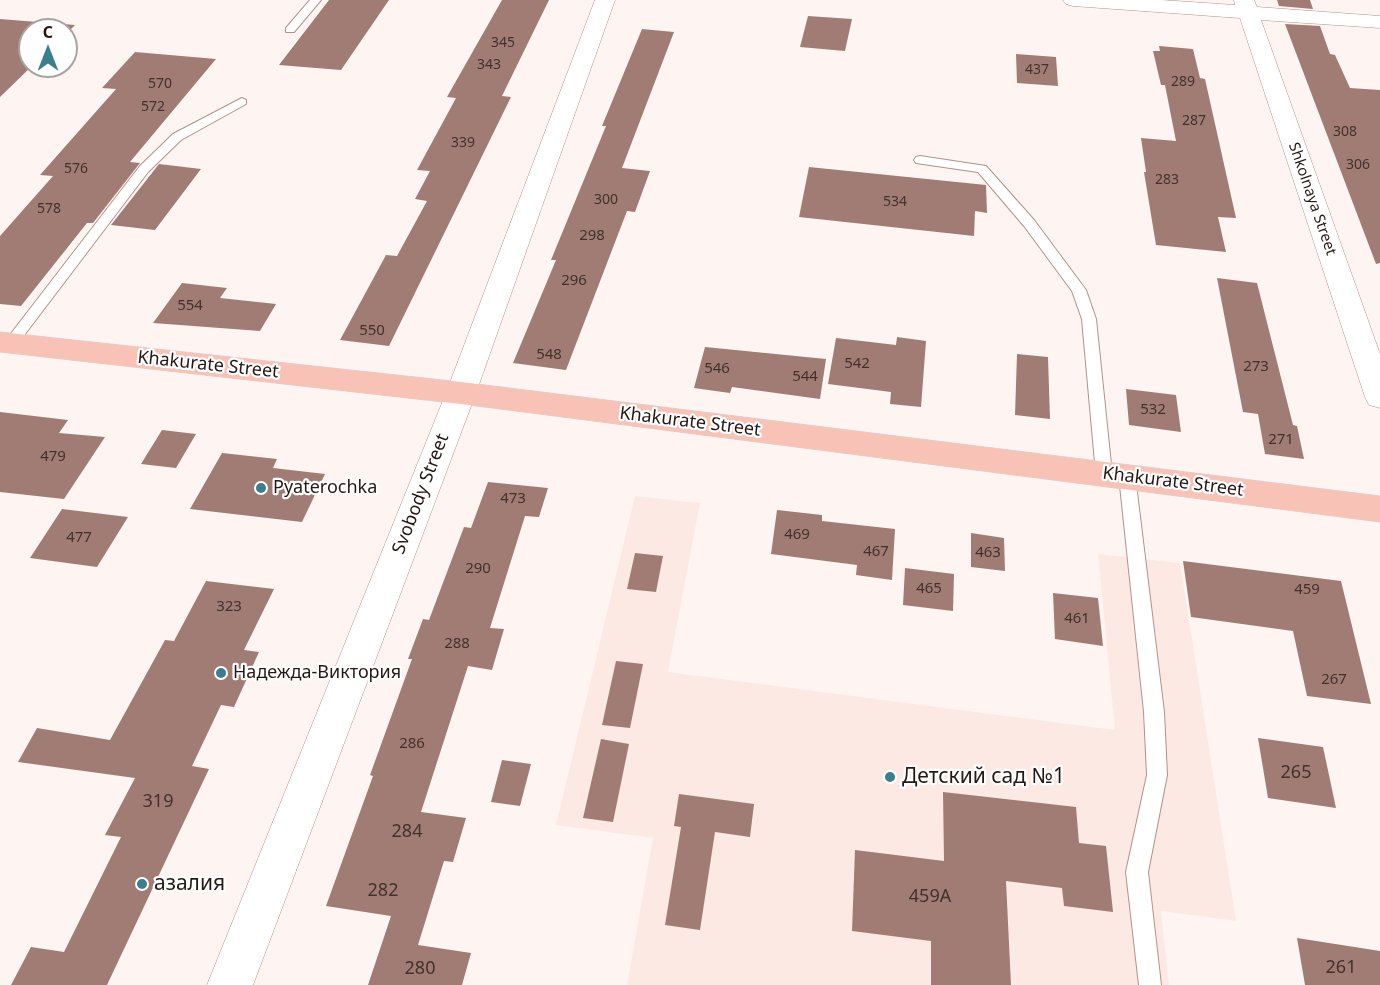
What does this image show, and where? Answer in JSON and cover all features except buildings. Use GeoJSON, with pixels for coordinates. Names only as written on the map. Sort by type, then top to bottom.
{"type":"FeatureCollection","features":[{"type":"Feature","properties":{"kind":"main road","name":"Khakurate Street"},"geometry":{"type":"LineString","coordinates":[[6,343],[461,393],[1380,508]]}},
{"type":"Feature","properties":{"kind":"street","name":"Svobody Street"},"geometry":{"type":"LineString","coordinates":[[231,985],[461,393],[605,0]]}},
{"type":"Feature","properties":{"kind":"street"},"geometry":{"type":"LineString","coordinates":[[1073,0],[1246,6],[1380,22]]}},
{"type":"Feature","properties":{"kind":"street","name":"Shkolnaya Street"},"geometry":{"type":"LineString","coordinates":[[1246,6],[1380,397]]}},
{"type":"Feature","properties":{"kind":"lane"},"geometry":{"type":"LineString","coordinates":[[290,30],[316,0]]}},
{"type":"Feature","properties":{"kind":"lane"},"geometry":{"type":"LineString","coordinates":[[6,343],[144,169],[177,137],[242,102]]}},
{"type":"Feature","properties":{"kind":"lane"},"geometry":{"type":"LineString","coordinates":[[920,160],[982,169],[1029,224],[1079,290],[1089,319],[1154,712],[1156,775],[1137,872],[1150,985]]}},
{"type":"Feature","properties":{"kind":"shaded area","name":"Детский сад №1"},"geometry":{"type":"Polygon","coordinates":[[[635,496],[700,503],[668,672],[1115,730],[1098,554],[1180,563],[1236,921],[1161,911],[1169,985],[627,985],[653,838],[556,825],[635,496]]]}},
{"type":"Feature","properties":{"kind":"place","name":"Pyaterochka"},"geometry":{"type":"Point","coordinates":[261,488]}},
{"type":"Feature","properties":{"kind":"place","name":"Надежда-Виктория"},"geometry":{"type":"Point","coordinates":[221,673]}},
{"type":"Feature","properties":{"kind":"place","name":"Детский сад №1"},"geometry":{"type":"Point","coordinates":[890,777]}},
{"type":"Feature","properties":{"kind":"place","name":"азалия"},"geometry":{"type":"Point","coordinates":[142,884]}}]}
